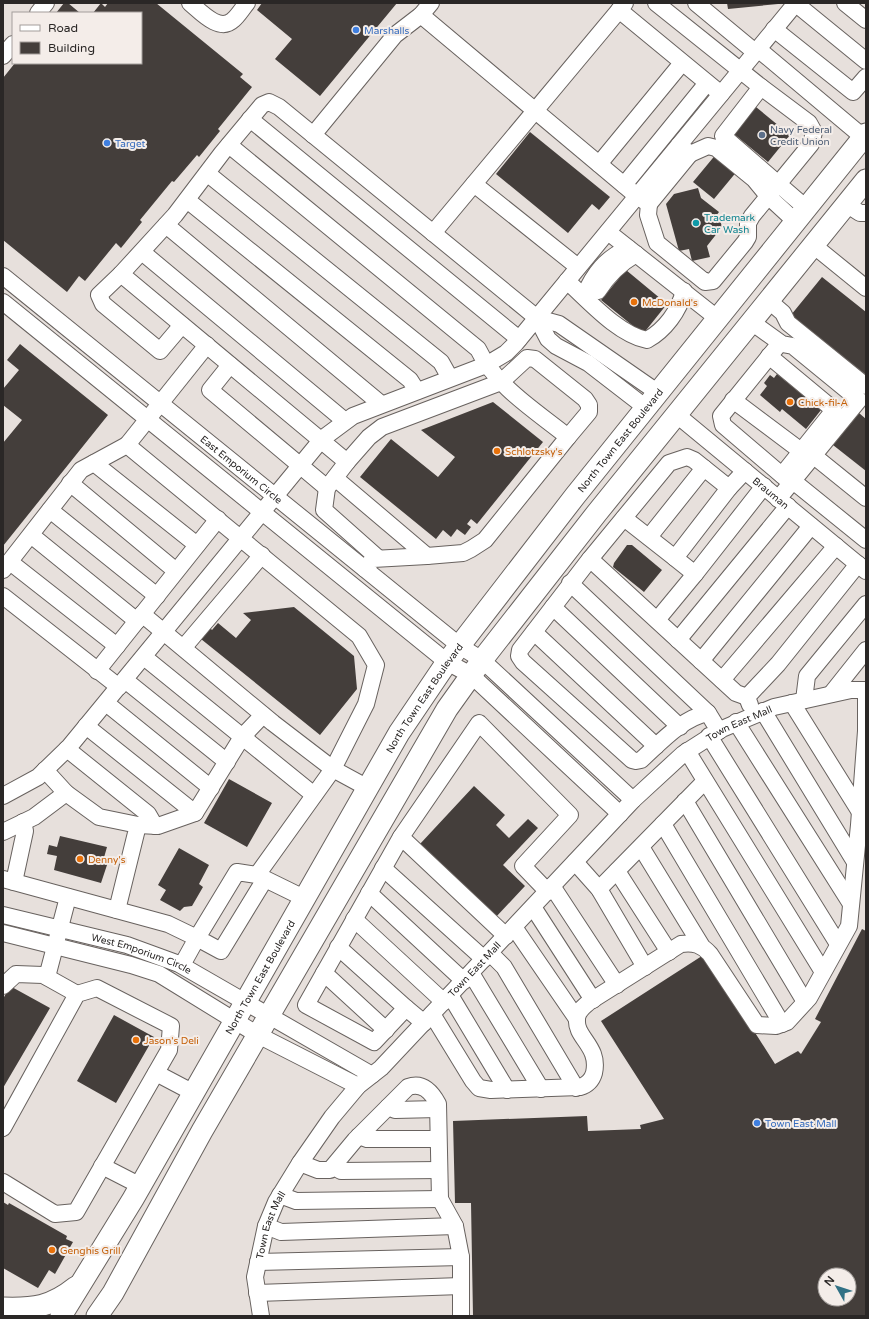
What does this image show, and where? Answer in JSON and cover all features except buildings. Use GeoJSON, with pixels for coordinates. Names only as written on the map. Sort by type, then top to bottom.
{"type":"FeatureCollection","features":[{"type":"Feature","properties":{"kind":"main road","name":"North Town East Boulevard"},"geometry":{"type":"LineString","coordinates":[[61,1316],[141,1186],[399,733],[453,654],[717,318],[800,214],[865,137]]}},
{"type":"Feature","properties":{"kind":"main road"},"geometry":{"type":"LineString","coordinates":[[97,1316],[113,1293],[202,1131],[448,709],[477,667],[596,514],[677,415],[750,321],[813,245],[858,196]]}},
{"type":"Feature","properties":{"kind":"main road"},"geometry":{"type":"LineString","coordinates":[[652,400],[677,415]]}},
{"type":"Feature","properties":{"kind":"main road"},"geometry":{"type":"LineString","coordinates":[[3,1308],[23,1309],[60,1300],[85,1278]]}},
{"type":"Feature","properties":{"kind":"main road"},"geometry":{"type":"LineString","coordinates":[[3,1312],[9,1316]]}},
{"type":"Feature","properties":{"kind":"street"},"geometry":{"type":"LineString","coordinates":[[39,12],[46,3]]}},
{"type":"Feature","properties":{"kind":"street"},"geometry":{"type":"LineString","coordinates":[[190,3],[212,21],[221,24],[233,20],[247,3]]}},
{"type":"Feature","properties":{"kind":"street"},"geometry":{"type":"LineString","coordinates":[[313,135],[395,35],[426,9],[535,110],[643,200],[657,244],[709,283],[713,281],[745,242],[748,237],[748,223],[811,144],[814,132],[809,123],[761,87],[656,3]]}},
{"type":"Feature","properties":{"kind":"street"},"geometry":{"type":"LineString","coordinates":[[696,3],[865,137]]}},
{"type":"Feature","properties":{"kind":"street"},"geometry":{"type":"LineString","coordinates":[[3,796],[25,786],[45,770],[67,749],[276,497],[322,439],[345,421],[382,404],[486,365],[506,353],[608,232],[643,200],[684,150],[721,94],[795,3],[866,61]]}},
{"type":"Feature","properties":{"kind":"street"},"geometry":{"type":"LineString","coordinates":[[845,3],[866,20]]}},
{"type":"Feature","properties":{"kind":"street"},"geometry":{"type":"LineString","coordinates":[[433,233],[622,7],[682,63],[721,94]]}},
{"type":"Feature","properties":{"kind":"street"},"geometry":{"type":"LineString","coordinates":[[774,29],[853,92],[866,77]]}},
{"type":"Feature","properties":{"kind":"street"},"geometry":{"type":"LineString","coordinates":[[3,56],[12,45]]}},
{"type":"Feature","properties":{"kind":"street"},"geometry":{"type":"LineString","coordinates":[[599,164],[682,63]]}},
{"type":"Feature","properties":{"kind":"street"},"geometry":{"type":"LineString","coordinates":[[624,184],[707,83]]}},
{"type":"Feature","properties":{"kind":"street"},"geometry":{"type":"LineString","coordinates":[[761,87],[723,136],[778,184],[800,214]]}},
{"type":"Feature","properties":{"kind":"street"},"geometry":{"type":"LineString","coordinates":[[182,325],[160,351],[103,304],[99,295],[121,274],[166,225],[208,174],[250,119],[262,105],[269,102],[279,107],[537,318],[559,324],[652,400]]}},
{"type":"Feature","properties":{"kind":"street"},"geometry":{"type":"LineString","coordinates":[[250,119],[519,339]]}},
{"type":"Feature","properties":{"kind":"street"},"geometry":{"type":"LineString","coordinates":[[229,145],[478,349],[486,365],[500,382],[568,437]]}},
{"type":"Feature","properties":{"kind":"street"},"geometry":{"type":"LineString","coordinates":[[684,150],[708,146],[716,148],[754,179],[768,196],[800,214]]}},
{"type":"Feature","properties":{"kind":"street"},"geometry":{"type":"LineString","coordinates":[[208,174],[441,362],[450,378]]}},
{"type":"Feature","properties":{"kind":"street"},"geometry":{"type":"LineString","coordinates":[[474,184],[578,267]]}},
{"type":"Feature","properties":{"kind":"street"},"geometry":{"type":"LineString","coordinates":[[858,196],[860,213],[866,213]]}},
{"type":"Feature","properties":{"kind":"street"},"geometry":{"type":"LineString","coordinates":[[187,200],[410,380],[417,392]]}},
{"type":"Feature","properties":{"kind":"street"},"geometry":{"type":"LineString","coordinates":[[166,225],[382,404]]}},
{"type":"Feature","properties":{"kind":"street"},"geometry":{"type":"LineString","coordinates":[[608,232],[717,318]]}},
{"type":"Feature","properties":{"kind":"street"},"geometry":{"type":"LineString","coordinates":[[813,245],[866,288]]}},
{"type":"Feature","properties":{"kind":"street"},"geometry":{"type":"LineString","coordinates":[[588,299],[632,251]]}},
{"type":"Feature","properties":{"kind":"street"},"geometry":{"type":"LineString","coordinates":[[142,252],[345,421]]}},
{"type":"Feature","properties":{"kind":"street"},"geometry":{"type":"LineString","coordinates":[[121,274],[322,439],[347,462]]}},
{"type":"Feature","properties":{"kind":"street","name":"East Emporium Circle"},"geometry":{"type":"LineString","coordinates":[[3,276],[364,570],[453,654]]}},
{"type":"Feature","properties":{"kind":"street"},"geometry":{"type":"LineString","coordinates":[[567,281],[623,330],[638,338],[647,340],[653,337],[677,312],[684,291]]}},
{"type":"Feature","properties":{"kind":"street"},"geometry":{"type":"LineString","coordinates":[[4,304],[18,288]]}},
{"type":"Feature","properties":{"kind":"street"},"geometry":{"type":"LineString","coordinates":[[768,300],[783,312],[788,323],[866,386]]}},
{"type":"Feature","properties":{"kind":"street","name":"East Emporium Circle"},"geometry":{"type":"LineString","coordinates":[[4,304],[262,513],[453,654],[477,667]]}},
{"type":"Feature","properties":{"kind":"street"},"geometry":{"type":"LineString","coordinates":[[750,321],[780,343],[793,346],[859,400],[807,453]]}},
{"type":"Feature","properties":{"kind":"street"},"geometry":{"type":"LineString","coordinates":[[780,343],[721,416],[723,425],[866,540]]}},
{"type":"Feature","properties":{"kind":"street"},"geometry":{"type":"LineString","coordinates":[[117,646],[6,566],[80,470],[127,444],[207,345]]}},
{"type":"Feature","properties":{"kind":"street"},"geometry":{"type":"LineString","coordinates":[[678,640],[783,503],[789,479],[834,410],[769,356]]}},
{"type":"Feature","properties":{"kind":"street"},"geometry":{"type":"LineString","coordinates":[[364,570],[373,559],[463,553],[485,540],[589,412],[590,406],[585,399],[535,359],[528,358],[500,382],[382,427],[369,437],[331,483],[324,510],[378,558]]}},
{"type":"Feature","properties":{"kind":"street"},"geometry":{"type":"LineString","coordinates":[[230,364],[210,390],[300,465],[331,483],[427,556]]}},
{"type":"Feature","properties":{"kind":"street"},"geometry":{"type":"LineString","coordinates":[[733,400],[807,453],[866,498]]}},
{"type":"Feature","properties":{"kind":"street","name":"Brauman"},"geometry":{"type":"LineString","coordinates":[[677,415],[862,568]]}},
{"type":"Feature","properties":{"kind":"street"},"geometry":{"type":"LineString","coordinates":[[23,822],[25,830],[8,880],[168,924],[221,951],[261,877],[314,795],[333,769],[366,704],[376,665],[359,636],[127,444]]}},
{"type":"Feature","properties":{"kind":"street"},"geometry":{"type":"LineString","coordinates":[[708,713],[680,726],[641,760],[636,762],[523,662],[519,656],[520,650],[570,583],[669,463],[687,457],[704,468],[729,488]]}},
{"type":"Feature","properties":{"kind":"street"},"geometry":{"type":"LineString","coordinates":[[94,462],[197,545]]}},
{"type":"Feature","properties":{"kind":"street"},"geometry":{"type":"LineString","coordinates":[[649,537],[704,468]]}},
{"type":"Feature","properties":{"kind":"street"},"geometry":{"type":"LineString","coordinates":[[675,558],[729,488],[745,471]]}},
{"type":"Feature","properties":{"kind":"street"},"geometry":{"type":"LineString","coordinates":[[70,483],[176,571]]}},
{"type":"Feature","properties":{"kind":"street"},"geometry":{"type":"LineString","coordinates":[[657,620],[764,486]]}},
{"type":"Feature","properties":{"kind":"street"},"geometry":{"type":"LineString","coordinates":[[50,510],[157,596]]}},
{"type":"Feature","properties":{"kind":"street"},"geometry":{"type":"LineString","coordinates":[[624,518],[695,574]]}},
{"type":"Feature","properties":{"kind":"street"},"geometry":{"type":"LineString","coordinates":[[97,671],[218,519]]}},
{"type":"Feature","properties":{"kind":"street"},"geometry":{"type":"LineString","coordinates":[[701,661],[811,526]]}},
{"type":"Feature","properties":{"kind":"street"},"geometry":{"type":"LineString","coordinates":[[31,535],[140,618],[164,632],[184,647],[263,715],[333,769],[368,788]]}},
{"type":"Feature","properties":{"kind":"street"},"geometry":{"type":"LineString","coordinates":[[722,680],[836,546]]}},
{"type":"Feature","properties":{"kind":"street"},"geometry":{"type":"LineString","coordinates":[[184,647],[262,555]]}},
{"type":"Feature","properties":{"kind":"street"},"geometry":{"type":"LineString","coordinates":[[590,559],[736,693],[747,697],[759,713],[855,862]]}},
{"type":"Feature","properties":{"kind":"street"},"geometry":{"type":"LineString","coordinates":[[747,697],[862,568]]}},
{"type":"Feature","properties":{"kind":"street"},"geometry":{"type":"LineString","coordinates":[[570,583],[708,713],[714,733],[838,944]]}},
{"type":"Feature","properties":{"kind":"street"},"geometry":{"type":"LineString","coordinates":[[3,596],[97,671],[122,683],[227,762]]}},
{"type":"Feature","properties":{"kind":"street"},"geometry":{"type":"LineString","coordinates":[[860,812],[798,702],[807,676],[866,604]]}},
{"type":"Feature","properties":{"kind":"street"},"geometry":{"type":"LineString","coordinates":[[553,607],[680,726]]}},
{"type":"Feature","properties":{"kind":"street"},"geometry":{"type":"LineString","coordinates":[[534,632],[656,746]]}},
{"type":"Feature","properties":{"kind":"street"},"geometry":{"type":"LineString","coordinates":[[831,694],[866,650]]}},
{"type":"Feature","properties":{"kind":"street"},"geometry":{"type":"LineString","coordinates":[[144,657],[314,795]]}},
{"type":"Feature","properties":{"kind":"street"},"geometry":{"type":"LineString","coordinates":[[477,667],[632,800]]}},
{"type":"Feature","properties":{"kind":"street"},"geometry":{"type":"LineString","coordinates":[[477,667],[620,814]]}},
{"type":"Feature","properties":{"kind":"street","name":"Town East Mall"},"geometry":{"type":"LineString","coordinates":[[261,1316],[255,1277],[266,1226],[280,1195],[332,1117],[358,1086],[372,1075],[428,1019],[632,800],[687,751],[714,733],[736,722],[759,713],[798,702],[851,690],[866,690]]}},
{"type":"Feature","properties":{"kind":"street"},"geometry":{"type":"LineString","coordinates":[[641,847],[701,945],[710,954],[757,1025],[765,1027],[787,1022],[805,1002],[849,926],[866,731],[866,690]]}},
{"type":"Feature","properties":{"kind":"street"},"geometry":{"type":"LineString","coordinates":[[106,703],[210,788]]}},
{"type":"Feature","properties":{"kind":"street"},"geometry":{"type":"LineString","coordinates":[[45,770],[66,793],[99,817],[138,825],[155,826],[195,813],[242,737],[263,715]]}},
{"type":"Feature","properties":{"kind":"street"},"geometry":{"type":"LineString","coordinates":[[736,722],[851,904]]}},
{"type":"Feature","properties":{"kind":"street"},"geometry":{"type":"LineString","coordinates":[[406,1008],[374,1042],[306,1005],[401,837],[479,723],[570,815],[523,866],[550,889],[617,985]]}},
{"type":"Feature","properties":{"kind":"street"},"geometry":{"type":"LineString","coordinates":[[86,726],[195,813]]}},
{"type":"Feature","properties":{"kind":"street"},"geometry":{"type":"LineString","coordinates":[[67,749],[148,814],[155,826]]}},
{"type":"Feature","properties":{"kind":"street"},"geometry":{"type":"LineString","coordinates":[[687,751],[823,972]]}},
{"type":"Feature","properties":{"kind":"street"},"geometry":{"type":"LineString","coordinates":[[599,890],[705,781]]}},
{"type":"Feature","properties":{"kind":"street"},"geometry":{"type":"LineString","coordinates":[[3,832],[34,817],[66,793]]}},
{"type":"Feature","properties":{"kind":"street"},"geometry":{"type":"LineString","coordinates":[[685,802],[805,1002]]}},
{"type":"Feature","properties":{"kind":"street"},"geometry":{"type":"LineString","coordinates":[[663,824],[782,1024]]}},
{"type":"Feature","properties":{"kind":"street"},"geometry":{"type":"LineString","coordinates":[[116,910],[138,825]]}},
{"type":"Feature","properties":{"kind":"street"},"geometry":{"type":"LineString","coordinates":[[338,948],[406,1008],[428,1019],[479,1088],[507,1090],[576,1088],[585,1085],[593,1077],[596,1066],[594,1053],[580,1030],[577,1019],[510,932],[401,837]]}},
{"type":"Feature","properties":{"kind":"street"},"geometry":{"type":"LineString","coordinates":[[575,862],[599,890],[645,967]]}},
{"type":"Feature","properties":{"kind":"street"},"geometry":{"type":"LineString","coordinates":[[383,868],[487,956],[504,967],[576,1088]]}},
{"type":"Feature","properties":{"kind":"street"},"geometry":{"type":"LineString","coordinates":[[617,871],[670,952]]}},
{"type":"Feature","properties":{"kind":"street"},"geometry":{"type":"LineString","coordinates":[[182,965],[237,872],[261,877],[304,898]]}},
{"type":"Feature","properties":{"kind":"street"},"geometry":{"type":"LineString","coordinates":[[369,893],[467,977],[541,1089]]}},
{"type":"Feature","properties":{"kind":"street"},"geometry":{"type":"LineString","coordinates":[[47,977],[68,897]]}},
{"type":"Feature","properties":{"kind":"street"},"geometry":{"type":"LineString","coordinates":[[533,907],[593,1000]]}},
{"type":"Feature","properties":{"kind":"street","name":"West Emporium Circle"},"geometry":{"type":"LineString","coordinates":[[3,915],[127,945],[182,965],[372,1075]]}},
{"type":"Feature","properties":{"kind":"street"},"geometry":{"type":"LineString","coordinates":[[354,919],[447,998],[507,1090]]}},
{"type":"Feature","properties":{"kind":"street","name":"West Emporium Circle"},"geometry":{"type":"LineString","coordinates":[[3,933],[131,964],[159,974],[258,1035]]}},
{"type":"Feature","properties":{"kind":"street"},"geometry":{"type":"LineString","coordinates":[[577,1019],[580,1009],[681,944],[689,943],[701,945]]}},
{"type":"Feature","properties":{"kind":"street"},"geometry":{"type":"LineString","coordinates":[[324,973],[386,1030]]}},
{"type":"Feature","properties":{"kind":"street"},"geometry":{"type":"LineString","coordinates":[[3,986],[16,974],[43,975],[77,994]]}},
{"type":"Feature","properties":{"kind":"street"},"geometry":{"type":"LineString","coordinates":[[3,1128],[77,994],[97,988],[171,1026],[169,1050],[76,1212],[55,1214],[3,1182]]}},
{"type":"Feature","properties":{"kind":"street"},"geometry":{"type":"LineString","coordinates":[[258,1035],[358,1086]]}},
{"type":"Feature","properties":{"kind":"street"},"geometry":{"type":"LineString","coordinates":[[156,1073],[194,1093]]}},
{"type":"Feature","properties":{"kind":"street"},"geometry":{"type":"LineString","coordinates":[[300,1163],[318,1170],[330,1170],[359,1136],[408,1087],[415,1085],[424,1087],[432,1094],[438,1104],[440,1199],[455,1226],[461,1258],[461,1316],[456,1316]]}},
{"type":"Feature","properties":{"kind":"street"},"geometry":{"type":"LineString","coordinates":[[388,1107],[395,1110],[438,1109]]}},
{"type":"Feature","properties":{"kind":"street"},"geometry":{"type":"LineString","coordinates":[[359,1136],[367,1139],[438,1139]]}},
{"type":"Feature","properties":{"kind":"street"},"geometry":{"type":"LineString","coordinates":[[102,1166],[141,1186]]}},
{"type":"Feature","properties":{"kind":"street"},"geometry":{"type":"LineString","coordinates":[[334,1167],[341,1171],[439,1170]]}},
{"type":"Feature","properties":{"kind":"street"},"geometry":{"type":"LineString","coordinates":[[280,1195],[296,1201],[440,1199]]}},
{"type":"Feature","properties":{"kind":"street"},"geometry":{"type":"LineString","coordinates":[[266,1226],[281,1232],[455,1226]]}},
{"type":"Feature","properties":{"kind":"street"},"geometry":{"type":"LineString","coordinates":[[258,1262],[461,1258]]}},
{"type":"Feature","properties":{"kind":"street"},"geometry":{"type":"LineString","coordinates":[[257,1293],[461,1286]]}},
{"type":"Feature","properties":{"kind":"place","name":"Marshalls"},"geometry":{"type":"Point","coordinates":[356,30]}},
{"type":"Feature","properties":{"kind":"place","name":"Navy Federal Credit Union"},"geometry":{"type":"Point","coordinates":[762,135]}},
{"type":"Feature","properties":{"kind":"place","name":"Target"},"geometry":{"type":"Point","coordinates":[107,143]}},
{"type":"Feature","properties":{"kind":"place","name":"Trademark Car Wash"},"geometry":{"type":"Point","coordinates":[696,223]}},
{"type":"Feature","properties":{"kind":"place","name":"McDonald's"},"geometry":{"type":"Point","coordinates":[634,302]}},
{"type":"Feature","properties":{"kind":"place","name":"Chick-fil-A"},"geometry":{"type":"Point","coordinates":[790,402]}},
{"type":"Feature","properties":{"kind":"place","name":"Schlotzsky's"},"geometry":{"type":"Point","coordinates":[497,451]}},
{"type":"Feature","properties":{"kind":"place","name":"Denny's"},"geometry":{"type":"Point","coordinates":[80,859]}},
{"type":"Feature","properties":{"kind":"place","name":"Jason's Deli"},"geometry":{"type":"Point","coordinates":[136,1040]}},
{"type":"Feature","properties":{"kind":"place","name":"Town East Mall"},"geometry":{"type":"Point","coordinates":[757,1123]}},
{"type":"Feature","properties":{"kind":"place","name":"Genghis Grill"},"geometry":{"type":"Point","coordinates":[52,1250]}}]}
